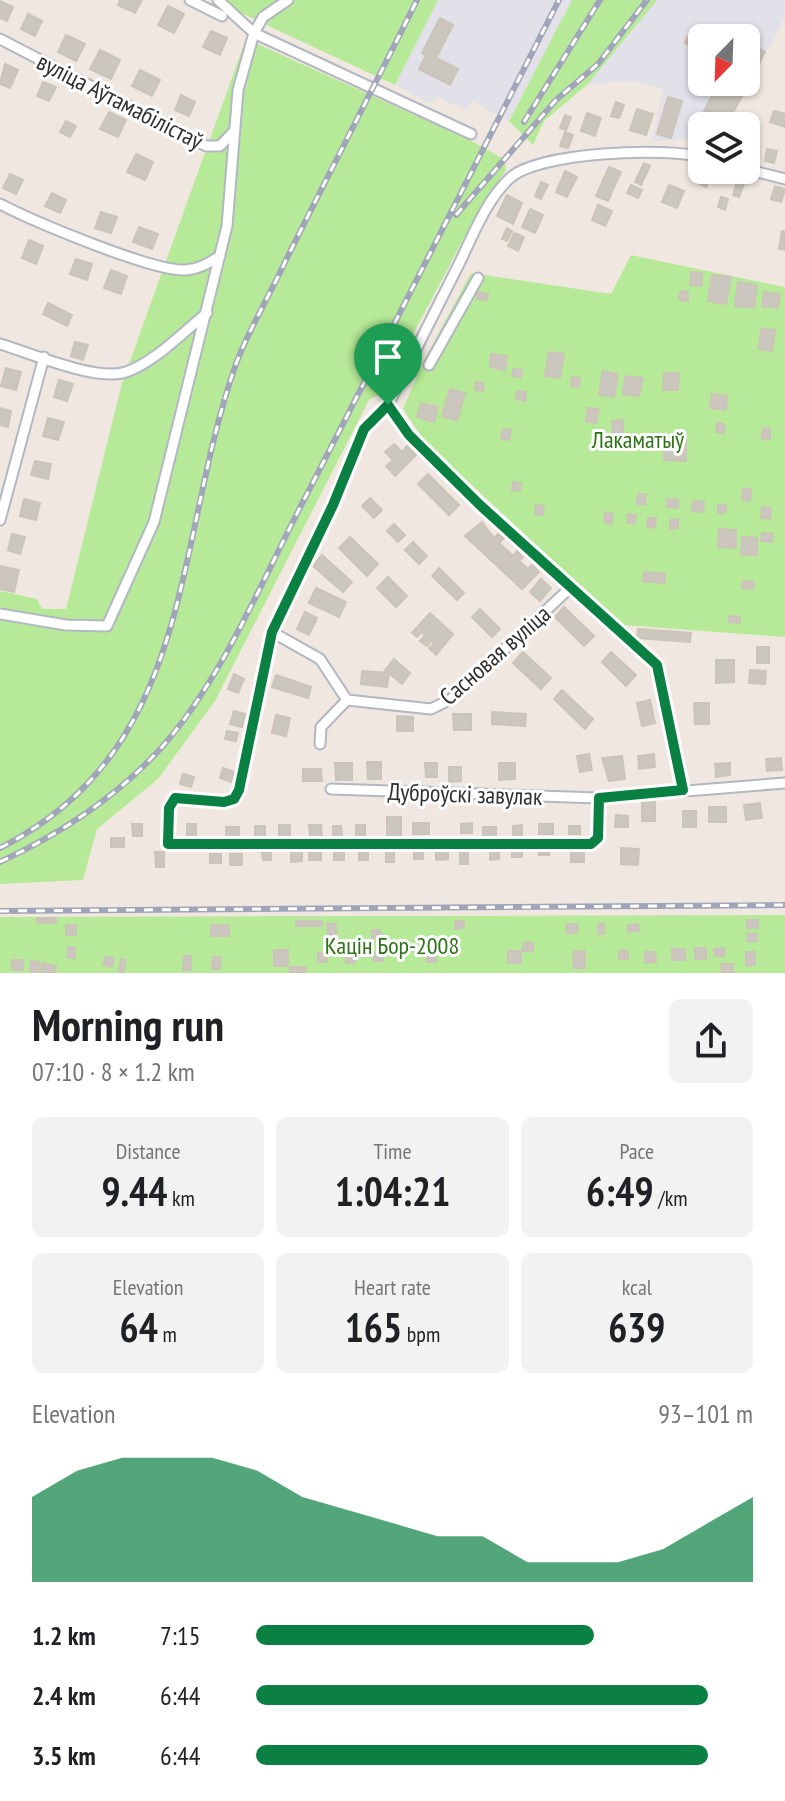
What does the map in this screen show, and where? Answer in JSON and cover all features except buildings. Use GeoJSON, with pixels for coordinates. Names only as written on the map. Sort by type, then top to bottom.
{"type":"FeatureCollection","features":[{"type":"Feature","properties":{"kind":"street"},"geometry":{"type":"LineString","coordinates":[[190,0],[222,16]]}},
{"type":"Feature","properties":{"kind":"street"},"geometry":{"type":"LineString","coordinates":[[218,0],[254,33],[471,134]]}},
{"type":"Feature","properties":{"kind":"street"},"geometry":{"type":"LineString","coordinates":[[0,614],[66,625],[107,626],[154,522],[207,313],[227,226],[238,90],[254,33],[263,17],[288,0]]}},
{"type":"Feature","properties":{"kind":"street","name":"вуліца Аўтамабілістаў"},"geometry":{"type":"LineString","coordinates":[[0,39],[206,146],[220,146],[236,129]]}},
{"type":"Feature","properties":{"kind":"street"},"geometry":{"type":"LineString","coordinates":[[320,744],[321,727],[347,700],[320,659],[272,632],[333,505],[364,429],[388,405],[481,220],[510,177],[524,169],[565,159],[658,150],[688,155]]}},
{"type":"Feature","properties":{"kind":"street"},"geometry":{"type":"LineString","coordinates":[[760,173],[785,179]]}},
{"type":"Feature","properties":{"kind":"street"},"geometry":{"type":"LineString","coordinates":[[0,204],[42,224],[163,267],[188,270],[220,256]]}},
{"type":"Feature","properties":{"kind":"street"},"geometry":{"type":"LineString","coordinates":[[429,365],[478,278]]}},
{"type":"Feature","properties":{"kind":"street"},"geometry":{"type":"LineString","coordinates":[[0,344],[96,372],[121,373],[138,366],[207,313]]}},
{"type":"Feature","properties":{"kind":"street"},"geometry":{"type":"LineString","coordinates":[[0,520],[44,357]]}},
{"type":"Feature","properties":{"kind":"street","name":"Сасновая вуліца"},"geometry":{"type":"LineString","coordinates":[[347,700],[431,709],[451,699],[570,588],[409,435],[388,405]]}},
{"type":"Feature","properties":{"kind":"street"},"geometry":{"type":"LineString","coordinates":[[570,588],[657,665],[683,790]]}},
{"type":"Feature","properties":{"kind":"street","name":"Дуброўскі завулак"},"geometry":{"type":"LineString","coordinates":[[272,632],[239,790],[234,799],[224,802],[175,798],[169,808],[168,844],[591,844],[598,838],[599,798]]}},
{"type":"Feature","properties":{"kind":"street","name":"Дуброўскі завулак"},"geometry":{"type":"LineString","coordinates":[[331,789],[599,798],[785,783]]}},
{"type":"Feature","properties":{"kind":"shaded area"},"geometry":{"type":"Polygon","coordinates":[[[438,0],[572,0],[509,121],[472,101],[466,110],[438,97],[429,103],[395,85],[438,0]]]}},
{"type":"Feature","properties":{"kind":"shaded area"},"geometry":{"type":"Polygon","coordinates":[[[657,0],[785,0],[785,17],[760,64],[760,24],[688,24],[688,96],[743,96],[734,112],[688,112],[688,138],[652,142],[663,89],[635,81],[588,84],[657,0]]]}},
{"type":"Feature","properties":{"kind":"green space"},"geometry":{"type":"Polygon","coordinates":[[[213,0],[438,0],[395,85],[213,0]]]}},
{"type":"Feature","properties":{"kind":"green space"},"geometry":{"type":"Polygon","coordinates":[[[572,0],[657,0],[588,84],[544,121],[533,145],[509,121],[572,0]]]}},
{"type":"Feature","properties":{"kind":"green space"},"geometry":{"type":"Polygon","coordinates":[[[246,39],[468,139],[505,160],[506,170],[474,219],[382,393],[369,400],[215,701],[158,779],[97,829],[83,880],[0,884],[0,591],[37,599],[42,609],[66,609],[122,383],[246,39]]]}},
{"type":"Feature","properties":{"kind":"green space","name":"Лакаматыў"},"geometry":{"type":"Polygon","coordinates":[[[631,255],[785,287],[785,637],[623,625],[426,443],[403,409],[423,362],[471,273],[611,294],[631,255]]]}},
{"type":"Feature","properties":{"kind":"green space","name":"Кацін Бор-2008"},"geometry":{"type":"Polygon","coordinates":[[[785,915],[785,973],[0,973],[0,917],[785,915]]]}},
{"type":"Feature","properties":{"kind":"railway"},"geometry":{"type":"LineString","coordinates":[[0,848],[64,806],[111,755],[145,698],[168,635],[186,569],[216,432],[236,364],[417,0]]}},
{"type":"Feature","properties":{"kind":"railway"},"geometry":{"type":"LineString","coordinates":[[0,862],[87,813],[126,782],[162,747],[204,690],[241,626],[559,0]]}},
{"type":"Feature","properties":{"kind":"railway"},"geometry":{"type":"LineString","coordinates":[[524,122],[600,0]]}},
{"type":"Feature","properties":{"kind":"railway"},"geometry":{"type":"LineString","coordinates":[[456,215],[556,100],[598,64],[647,0]]}},
{"type":"Feature","properties":{"kind":"railway"},"geometry":{"type":"LineString","coordinates":[[0,911],[785,905]]}},
{"type":"Feature","properties":{"kind":"route"},"geometry":{"type":"LineString","coordinates":[[388,405],[409,435],[481,506],[657,665],[683,790],[599,798],[598,838],[591,844],[168,844],[169,808],[175,798],[186,796],[224,802],[234,799],[239,790],[272,632],[333,505],[364,429],[388,405]]}}]}
